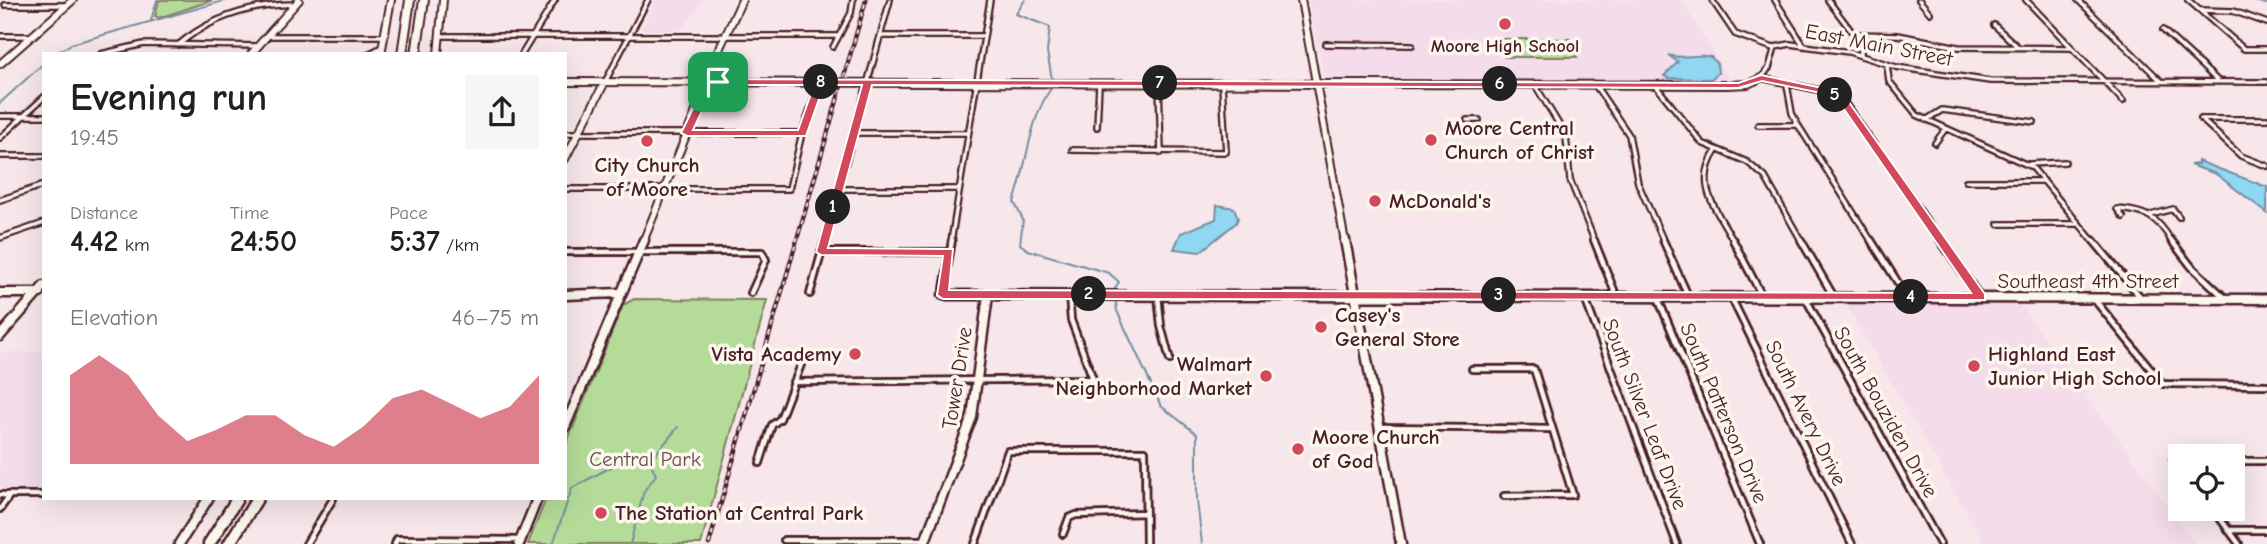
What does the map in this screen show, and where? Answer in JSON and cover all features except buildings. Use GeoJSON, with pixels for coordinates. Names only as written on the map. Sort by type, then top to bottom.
{"type":"FeatureCollection","features":[{"type":"Feature","properties":{"kind":"highway"},"geometry":{"type":"LineString","coordinates":[[402,52],[410,0]]}},
{"type":"Feature","properties":{"kind":"highway"},"geometry":{"type":"LineString","coordinates":[[416,52],[424,0]]}},
{"type":"Feature","properties":{"kind":"highway"},"geometry":{"type":"LineString","coordinates":[[209,544],[236,500]]}},
{"type":"Feature","properties":{"kind":"highway"},"geometry":{"type":"LineString","coordinates":[[229,544],[256,500]]}},
{"type":"Feature","properties":{"kind":"main road"},"geometry":{"type":"LineString","coordinates":[[0,64],[73,0]]}},
{"type":"Feature","properties":{"kind":"main road"},"geometry":{"type":"LineString","coordinates":[[382,51],[391,0]]}},
{"type":"Feature","properties":{"kind":"main road"},"geometry":{"type":"LineString","coordinates":[[438,52],[443,0]]}},
{"type":"Feature","properties":{"kind":"main road"},"geometry":{"type":"LineString","coordinates":[[569,406],[637,252],[742,0]]}},
{"type":"Feature","properties":{"kind":"main road"},"geometry":{"type":"LineString","coordinates":[[1301,0],[1401,544]]}},
{"type":"Feature","properties":{"kind":"main road"},"geometry":{"type":"LineString","coordinates":[[253,52],[298,2]]}},
{"type":"Feature","properties":{"kind":"main road"},"geometry":{"type":"LineString","coordinates":[[567,82],[1738,85],[1753,83],[1761,78]]}},
{"type":"Feature","properties":{"kind":"main road"},"geometry":{"type":"LineString","coordinates":[[567,155],[605,82]]}},
{"type":"Feature","properties":{"kind":"main road"},"geometry":{"type":"LineString","coordinates":[[0,293],[42,291]]}},
{"type":"Feature","properties":{"kind":"main road"},"geometry":{"type":"LineString","coordinates":[[0,336],[42,291]]}},
{"type":"Feature","properties":{"kind":"main road"},"geometry":{"type":"LineString","coordinates":[[567,295],[619,293]]}},
{"type":"Feature","properties":{"kind":"main road","name":"Southeast 4th Street"},"geometry":{"type":"LineString","coordinates":[[943,295],[1354,294],[2267,299]]}},
{"type":"Feature","properties":{"kind":"main road","name":"Tower Drive"},"geometry":{"type":"LineString","coordinates":[[925,542],[970,425],[988,295]]}},
{"type":"Feature","properties":{"kind":"main road"},"geometry":{"type":"LineString","coordinates":[[179,544],[207,500]]}},
{"type":"Feature","properties":{"kind":"main road"},"geometry":{"type":"LineString","coordinates":[[520,542],[537,500]]}},
{"type":"Feature","properties":{"kind":"street"},"geometry":{"type":"LineString","coordinates":[[11,0],[5,5],[67,5]]}},
{"type":"Feature","properties":{"kind":"street"},"geometry":{"type":"LineString","coordinates":[[523,52],[555,0]]}},
{"type":"Feature","properties":{"kind":"street"},"geometry":{"type":"LineString","coordinates":[[605,82],[648,0]]}},
{"type":"Feature","properties":{"kind":"street"},"geometry":{"type":"LineString","coordinates":[[833,47],[851,13],[853,0]]}},
{"type":"Feature","properties":{"kind":"street"},"geometry":{"type":"LineString","coordinates":[[810,294],[890,0]]}},
{"type":"Feature","properties":{"kind":"street"},"geometry":{"type":"LineString","coordinates":[[943,295],[990,0]]}},
{"type":"Feature","properties":{"kind":"street"},"geometry":{"type":"LineString","coordinates":[[1712,0],[1735,34],[1773,48]]}},
{"type":"Feature","properties":{"kind":"street"},"geometry":{"type":"LineString","coordinates":[[1775,0],[1804,46]]}},
{"type":"Feature","properties":{"kind":"street"},"geometry":{"type":"LineString","coordinates":[[1828,0],[1863,47],[1861,55]]}},
{"type":"Feature","properties":{"kind":"street"},"geometry":{"type":"LineString","coordinates":[[1919,0],[1930,13]]}},
{"type":"Feature","properties":{"kind":"street"},"geometry":{"type":"LineString","coordinates":[[2026,0],[2123,101]]}},
{"type":"Feature","properties":{"kind":"street"},"geometry":{"type":"LineString","coordinates":[[2078,0],[2162,82]]}},
{"type":"Feature","properties":{"kind":"street"},"geometry":{"type":"LineString","coordinates":[[2188,0],[2244,49],[2267,49]]}},
{"type":"Feature","properties":{"kind":"street"},"geometry":{"type":"LineString","coordinates":[[178,46],[192,33],[215,22],[273,5],[298,2]]}},
{"type":"Feature","properties":{"kind":"street"},"geometry":{"type":"LineString","coordinates":[[2200,10],[2233,11],[2267,23]]}},
{"type":"Feature","properties":{"kind":"street"},"geometry":{"type":"LineString","coordinates":[[1994,25],[2019,48]]}},
{"type":"Feature","properties":{"kind":"street"},"geometry":{"type":"LineString","coordinates":[[2163,30],[2220,82]]}},
{"type":"Feature","properties":{"kind":"street"},"geometry":{"type":"LineString","coordinates":[[1854,34],[1898,35],[1958,47],[2072,48]]}},
{"type":"Feature","properties":{"kind":"street"},"geometry":{"type":"LineString","coordinates":[[0,36],[32,36]]}},
{"type":"Feature","properties":{"kind":"street"},"geometry":{"type":"LineString","coordinates":[[267,36],[384,36]]}},
{"type":"Feature","properties":{"kind":"street"},"geometry":{"type":"LineString","coordinates":[[439,36],[838,36]]}},
{"type":"Feature","properties":{"kind":"street"},"geometry":{"type":"LineString","coordinates":[[880,36],[985,36]]}},
{"type":"Feature","properties":{"kind":"street"},"geometry":{"type":"LineString","coordinates":[[108,52],[144,44],[258,46]]}},
{"type":"Feature","properties":{"kind":"street"},"geometry":{"type":"LineString","coordinates":[[1326,44],[1412,45]]}},
{"type":"Feature","properties":{"kind":"street","name":"East Main Street"},"geometry":{"type":"LineString","coordinates":[[1761,78],[1769,68],[1773,48],[1787,44],[1861,55],[1887,65],[1990,81],[2266,83]]}},
{"type":"Feature","properties":{"kind":"street"},"geometry":{"type":"LineString","coordinates":[[1887,65],[1891,85],[1913,112],[2029,164],[2142,299]]}},
{"type":"Feature","properties":{"kind":"street"},"geometry":{"type":"LineString","coordinates":[[1761,78],[1824,91],[1847,104],[1980,297]]}},
{"type":"Feature","properties":{"kind":"street"},"geometry":{"type":"LineString","coordinates":[[567,189],[789,189],[802,133],[820,82]]}},
{"type":"Feature","properties":{"kind":"street"},"geometry":{"type":"LineString","coordinates":[[1097,127],[1099,83]]}},
{"type":"Feature","properties":{"kind":"street"},"geometry":{"type":"LineString","coordinates":[[1158,83],[1161,153]]}},
{"type":"Feature","properties":{"kind":"street"},"geometry":{"type":"LineString","coordinates":[[1072,150],[1226,152],[1222,83]]}},
{"type":"Feature","properties":{"kind":"street","name":"South Silver Leaf Drive"},"geometry":{"type":"LineString","coordinates":[[1535,84],[1566,136],[1570,180],[1616,295]]}},
{"type":"Feature","properties":{"kind":"street","name":"South Patterson Drive"},"geometry":{"type":"LineString","coordinates":[[1595,84],[1629,135],[1637,183],[1688,296]]}},
{"type":"Feature","properties":{"kind":"street","name":"South Bouziden Drive"},"geometry":{"type":"LineString","coordinates":[[1656,85],[1693,135],[1716,151],[1747,162],[1765,177],[1834,296]]}},
{"type":"Feature","properties":{"kind":"street"},"geometry":{"type":"LineString","coordinates":[[1787,85],[1792,113],[1798,125],[1907,297]]}},
{"type":"Feature","properties":{"kind":"street"},"geometry":{"type":"LineString","coordinates":[[0,138],[42,99]]}},
{"type":"Feature","properties":{"kind":"street"},"geometry":{"type":"LineString","coordinates":[[1926,120],[1935,111],[1942,110],[2034,122]]}},
{"type":"Feature","properties":{"kind":"street"},"geometry":{"type":"LineString","coordinates":[[0,116],[42,116]]}},
{"type":"Feature","properties":{"kind":"street"},"geometry":{"type":"LineString","coordinates":[[2267,120],[2201,119],[2241,156],[2267,166]]}},
{"type":"Feature","properties":{"kind":"street"},"geometry":{"type":"LineString","coordinates":[[1467,120],[1479,120]]}},
{"type":"Feature","properties":{"kind":"street"},"geometry":{"type":"LineString","coordinates":[[1758,125],[1798,125]]}},
{"type":"Feature","properties":{"kind":"street"},"geometry":{"type":"LineString","coordinates":[[1935,142],[1946,128]]}},
{"type":"Feature","properties":{"kind":"street"},"geometry":{"type":"LineString","coordinates":[[567,134],[802,133]]}},
{"type":"Feature","properties":{"kind":"street"},"geometry":{"type":"LineString","coordinates":[[853,133],[968,133]]}},
{"type":"Feature","properties":{"kind":"street"},"geometry":{"type":"LineString","coordinates":[[1716,151],[1704,167],[1705,186],[1762,296]]}},
{"type":"Feature","properties":{"kind":"street"},"geometry":{"type":"LineString","coordinates":[[0,156],[42,156]]}},
{"type":"Feature","properties":{"kind":"street"},"geometry":{"type":"LineString","coordinates":[[2029,164],[2065,162]]}},
{"type":"Feature","properties":{"kind":"street"},"geometry":{"type":"LineString","coordinates":[[1966,181],[2044,181]]}},
{"type":"Feature","properties":{"kind":"street"},"geometry":{"type":"LineString","coordinates":[[0,200],[42,186]]}},
{"type":"Feature","properties":{"kind":"street"},"geometry":{"type":"LineString","coordinates":[[838,189],[960,189]]}},
{"type":"Feature","properties":{"kind":"street"},"geometry":{"type":"LineString","coordinates":[[2123,216],[2117,209],[2135,210],[2151,215],[2165,225],[2182,257],[2227,299]]}},
{"type":"Feature","properties":{"kind":"street"},"geometry":{"type":"LineString","coordinates":[[2151,215],[2157,211],[2173,209],[2179,217]]}},
{"type":"Feature","properties":{"kind":"street"},"geometry":{"type":"LineString","coordinates":[[0,238],[42,224]]}},
{"type":"Feature","properties":{"kind":"street"},"geometry":{"type":"LineString","coordinates":[[1998,224],[2080,224]]}},
{"type":"Feature","properties":{"kind":"street"},"geometry":{"type":"LineString","coordinates":[[567,252],[762,252],[766,260],[751,293]]}},
{"type":"Feature","properties":{"kind":"street"},"geometry":{"type":"LineString","coordinates":[[821,252],[949,252]]}},
{"type":"Feature","properties":{"kind":"street"},"geometry":{"type":"LineString","coordinates":[[2209,283],[2210,292],[2215,299]]}},
{"type":"Feature","properties":{"kind":"street"},"geometry":{"type":"LineString","coordinates":[[793,382],[1093,379],[1071,320],[1069,294]]}},
{"type":"Feature","properties":{"kind":"street"},"geometry":{"type":"LineString","coordinates":[[1158,295],[1161,326],[1170,360]]}},
{"type":"Feature","properties":{"kind":"street","name":"South Silver Leaf Drive"},"geometry":{"type":"LineString","coordinates":[[1583,295],[1677,544]]}},
{"type":"Feature","properties":{"kind":"street","name":"South Patterson Drive"},"geometry":{"type":"LineString","coordinates":[[1656,296],[1760,544]]}},
{"type":"Feature","properties":{"kind":"street","name":"South Avery Drive"},"geometry":{"type":"LineString","coordinates":[[1730,296],[1852,544]]}},
{"type":"Feature","properties":{"kind":"street","name":"South Bouziden Drive"},"geometry":{"type":"LineString","coordinates":[[1804,296],[1940,544]]}},
{"type":"Feature","properties":{"kind":"street"},"geometry":{"type":"LineString","coordinates":[[2094,298],[2163,384],[2267,385]]}},
{"type":"Feature","properties":{"kind":"street"},"geometry":{"type":"LineString","coordinates":[[760,463],[772,425],[780,419],[804,356]]}},
{"type":"Feature","properties":{"kind":"street"},"geometry":{"type":"LineString","coordinates":[[1472,369],[1534,369],[1573,495],[1504,496]]}},
{"type":"Feature","properties":{"kind":"street"},"geometry":{"type":"LineString","coordinates":[[1379,430],[1552,429]]}},
{"type":"Feature","properties":{"kind":"street"},"geometry":{"type":"LineString","coordinates":[[975,544],[1008,451],[1144,451],[1146,544]]}},
{"type":"Feature","properties":{"kind":"street"},"geometry":{"type":"LineString","coordinates":[[2245,461],[2267,461]]}},
{"type":"Feature","properties":{"kind":"street"},"geometry":{"type":"LineString","coordinates":[[0,495],[42,495]]}},
{"type":"Feature","properties":{"kind":"street"},"geometry":{"type":"LineString","coordinates":[[0,509],[11,495]]}},
{"type":"Feature","properties":{"kind":"street"},"geometry":{"type":"LineString","coordinates":[[306,544],[332,500]]}},
{"type":"Feature","properties":{"kind":"street"},"geometry":{"type":"LineString","coordinates":[[1063,534],[1069,518],[1076,515],[1146,513]]}},
{"type":"Feature","properties":{"kind":"street"},"geometry":{"type":"LineString","coordinates":[[2222,521],[2239,544]]}},
{"type":"Feature","properties":{"kind":"street"},"geometry":{"type":"LineString","coordinates":[[2229,530],[2267,530]]}},
{"type":"Feature","properties":{"kind":"street"},"geometry":{"type":"LineString","coordinates":[[395,544],[397,539],[520,542]]}},
{"type":"Feature","properties":{"kind":"street"},"geometry":{"type":"LineString","coordinates":[[784,540],[925,542]]}},
{"type":"Feature","properties":{"kind":"shaded area"},"geometry":{"type":"Polygon","coordinates":[[[656,0],[704,0],[681,30],[641,30],[656,0]]]}},
{"type":"Feature","properties":{"kind":"shaded area","name":"Moore High School"},"geometry":{"type":"Polygon","coordinates":[[[1308,0],[1681,0],[1731,82],[1325,78],[1308,0]]]}},
{"type":"Feature","properties":{"kind":"shaded area","name":"Highland East Junior High School"},"geometry":{"type":"Polygon","coordinates":[[[1844,301],[2019,303],[2168,507],[2168,521],[2178,521],[2195,544],[1985,544],[1844,301]]]}},
{"type":"Feature","properties":{"kind":"shaded area"},"geometry":{"type":"Polygon","coordinates":[[[0,352],[42,352],[42,490],[9,490],[0,502],[0,352]]]}},
{"type":"Feature","properties":{"kind":"green space"},"geometry":{"type":"Polygon","coordinates":[[[159,0],[213,0],[159,18],[155,16],[159,0]]]}},
{"type":"Feature","properties":{"kind":"green space"},"geometry":{"type":"Polygon","coordinates":[[[1498,39],[1570,39],[1577,57],[1504,57],[1498,39]]]}},
{"type":"Feature","properties":{"kind":"green space","name":"Central Park"},"geometry":{"type":"Polygon","coordinates":[[[634,299],[767,300],[701,544],[528,544],[546,500],[567,500],[567,442],[623,305],[634,299]]]}},
{"type":"Feature","properties":{"kind":"water"},"geometry":{"type":"Polygon","coordinates":[[[1668,55],[1711,57],[1717,64],[1718,73],[1711,79],[1669,78],[1664,76],[1678,62],[1668,55]]]}},
{"type":"Feature","properties":{"kind":"water"},"geometry":{"type":"Polygon","coordinates":[[[2198,161],[2267,187],[2267,213],[2216,174],[2190,165],[2198,164],[2198,161]]]}},
{"type":"Feature","properties":{"kind":"water"},"geometry":{"type":"Polygon","coordinates":[[[1217,205],[1234,208],[1238,218],[1236,223],[1200,252],[1174,249],[1181,233],[1216,219],[1217,205]]]}},
{"type":"Feature","properties":{"kind":"waterway"},"geometry":{"type":"LineString","coordinates":[[151,20],[157,0]]}},
{"type":"Feature","properties":{"kind":"waterway"},"geometry":{"type":"LineString","coordinates":[[58,52],[71,44],[227,0]]}},
{"type":"Feature","properties":{"kind":"waterway"},"geometry":{"type":"LineString","coordinates":[[1025,0],[1016,14],[1050,27],[1047,52],[1052,79]]}},
{"type":"Feature","properties":{"kind":"waterway"},"geometry":{"type":"LineString","coordinates":[[2249,0],[2267,4]]}},
{"type":"Feature","properties":{"kind":"waterway"},"geometry":{"type":"LineString","coordinates":[[0,103],[42,65]]}},
{"type":"Feature","properties":{"kind":"waterway"},"geometry":{"type":"LineString","coordinates":[[1052,87],[1033,128],[1014,202],[1023,220],[1020,244],[1028,250],[1109,273],[1119,282],[1115,288]]}},
{"type":"Feature","properties":{"kind":"waterway"},"geometry":{"type":"LineString","coordinates":[[1116,302],[1117,311],[1161,406],[1197,434],[1197,500],[1202,544]]}},
{"type":"Feature","properties":{"kind":"waterway"},"geometry":{"type":"LineString","coordinates":[[630,544],[644,491],[656,475],[650,461],[678,427]]}},
{"type":"Feature","properties":{"kind":"waterway"},"geometry":{"type":"LineString","coordinates":[[553,544],[572,488],[626,459],[631,449]]}},
{"type":"Feature","properties":{"kind":"railway"},"geometry":{"type":"LineString","coordinates":[[709,544],[866,0]]}},
{"type":"Feature","properties":{"kind":"place","name":"Moore High School"},"geometry":{"type":"Point","coordinates":[1505,24]}},
{"type":"Feature","properties":{"kind":"place","name":"Moore Central Church of Christ"},"geometry":{"type":"Point","coordinates":[1431,140]}},
{"type":"Feature","properties":{"kind":"place","name":"City Church of Moore"},"geometry":{"type":"Point","coordinates":[647,141]}},
{"type":"Feature","properties":{"kind":"place","name":"McDonald's"},"geometry":{"type":"Point","coordinates":[1375,201]}},
{"type":"Feature","properties":{"kind":"place","name":"Casey's General Store"},"geometry":{"type":"Point","coordinates":[1321,327]}},
{"type":"Feature","properties":{"kind":"place","name":"Vista Academy"},"geometry":{"type":"Point","coordinates":[855,354]}},
{"type":"Feature","properties":{"kind":"place","name":"Highland East Junior High School"},"geometry":{"type":"Point","coordinates":[1974,366]}},
{"type":"Feature","properties":{"kind":"place","name":"Walmart Neighborhood Market"},"geometry":{"type":"Point","coordinates":[1266,376]}},
{"type":"Feature","properties":{"kind":"place","name":"Moore Church of God"},"geometry":{"type":"Point","coordinates":[1298,449]}},
{"type":"Feature","properties":{"kind":"place","name":"The Station at Central Park"},"geometry":{"type":"Point","coordinates":[601,513]}},
{"type":"Feature","properties":{"kind":"route"},"geometry":{"type":"LineString","coordinates":[[718,82],[710,82],[687,133],[802,133],[813,107],[820,82],[842,82],[1173,83],[1259,82],[1738,85],[1753,83],[1761,78],[1778,84],[1824,91],[1847,104],[1980,297],[943,295],[949,252],[821,252],[853,133],[868,82],[842,82],[718,82]]}}]}
